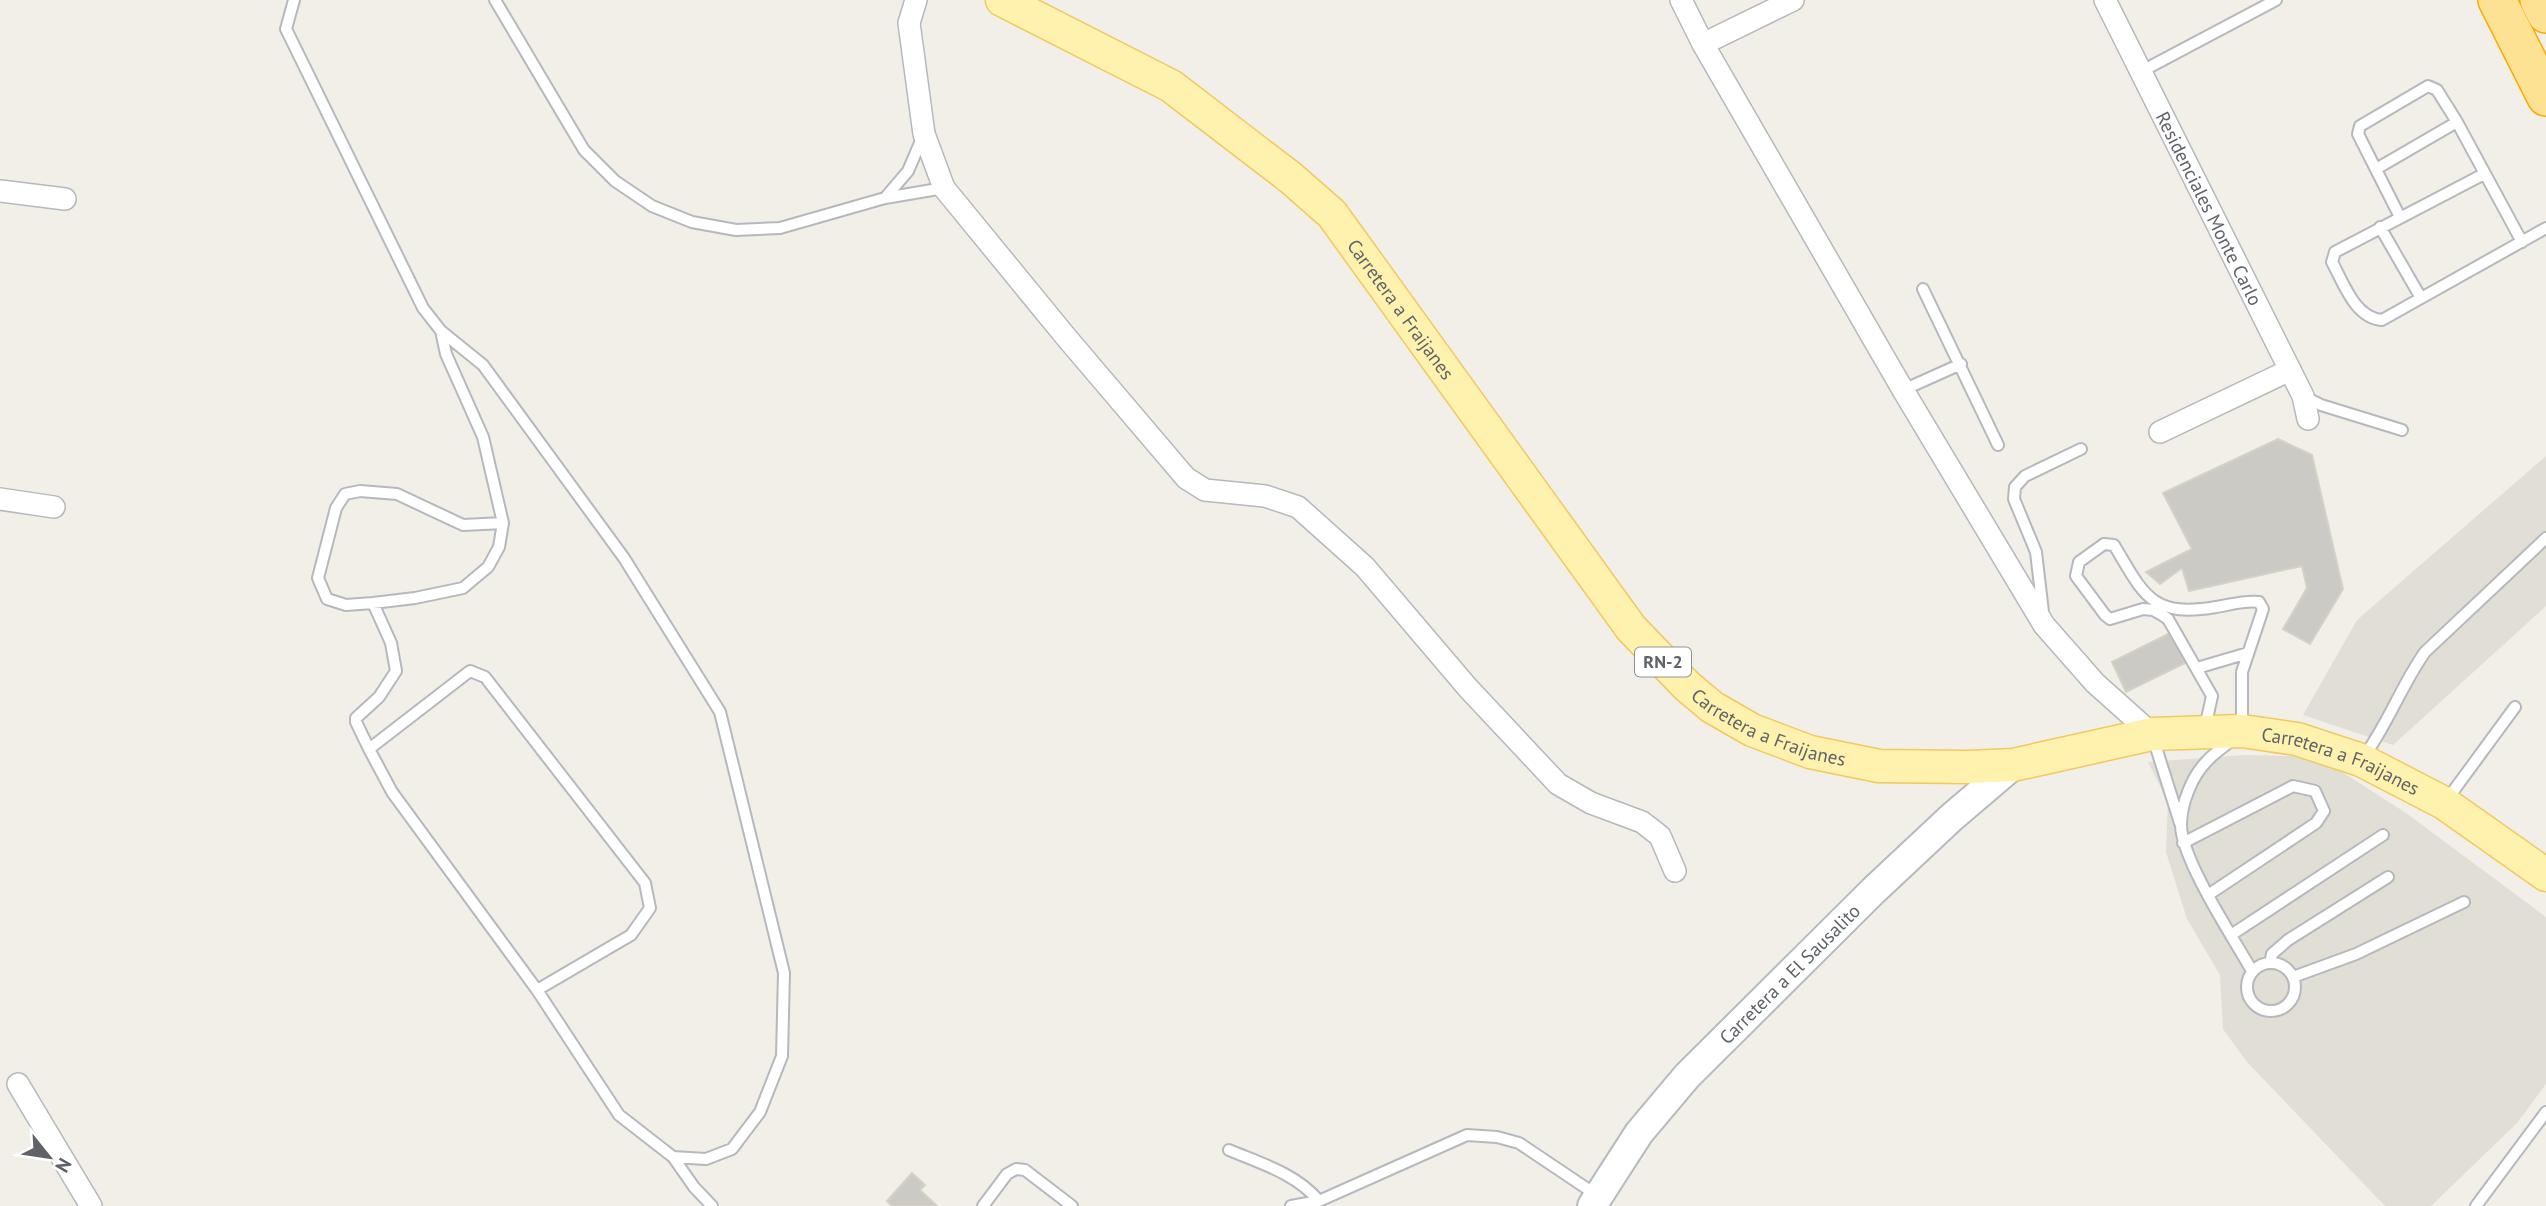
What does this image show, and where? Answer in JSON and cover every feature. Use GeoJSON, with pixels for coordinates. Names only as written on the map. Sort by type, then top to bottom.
{"type":"FeatureCollection","features":[{"type":"Feature","properties":{"kind":"highway"},"geometry":{"type":"LineString","coordinates":[[2497,0],[2546,97]]}},
{"type":"Feature","properties":{"kind":"highway"},"geometry":{"type":"LineString","coordinates":[[2539,0],[2546,14]]}},
{"type":"Feature","properties":{"kind":"main road","name":"Carretera a Fraijanes"},"geometry":{"type":"LineString","coordinates":[[1002,0],[1171,86],[1292,178],[1332,214],[1631,628],[1654,654],[1712,707],[1752,730],[1810,752],[1846,761],[1921,768],[2013,765],[2152,734],[2242,731],[2297,739],[2361,760],[2444,803],[2546,876]]}},
{"type":"Feature","properties":{"kind":"street"},"geometry":{"type":"LineString","coordinates":[[916,0],[909,23],[924,134],[944,188],[1186,478],[1205,490],[1265,496],[1298,507],[1365,567],[1468,688],[1558,784],[1591,803],[1642,822],[1660,836],[1675,871]]}},
{"type":"Feature","properties":{"kind":"street"},"geometry":{"type":"LineString","coordinates":[[1681,0],[1703,44],[1903,390],[2044,625],[2095,683],[2152,734]]}},
{"type":"Feature","properties":{"kind":"street"},"geometry":{"type":"LineString","coordinates":[[1703,44],[1793,0]]}},
{"type":"Feature","properties":{"kind":"street","name":"Residenciales Monte Carlo"},"geometry":{"type":"LineString","coordinates":[[2105,0],[2303,396],[2308,419]]}},
{"type":"Feature","properties":{"kind":"street"},"geometry":{"type":"LineString","coordinates":[[0,191],[65,199]]}},
{"type":"Feature","properties":{"kind":"street"},"geometry":{"type":"LineString","coordinates":[[2160,432],[2290,370]]}},
{"type":"Feature","properties":{"kind":"street"},"geometry":{"type":"LineString","coordinates":[[0,499],[54,507]]}},
{"type":"Feature","properties":{"kind":"street","name":"Carretera a El Sausalito"},"geometry":{"type":"LineString","coordinates":[[1595,1201],[1639,1133],[1687,1076],[1873,891],[1952,817],[2013,765]]}},
{"type":"Feature","properties":{"kind":"street"},"geometry":{"type":"LineString","coordinates":[[18,1084],[91,1206]]}},
{"type":"Feature","properties":{"kind":"lane"},"geometry":{"type":"LineString","coordinates":[[294,0],[286,29],[424,308],[441,331],[483,365],[624,558],[720,712],[784,973],[782,1056],[760,1112],[732,1149],[706,1159],[673,1157]]}},
{"type":"Feature","properties":{"kind":"lane"},"geometry":{"type":"LineString","coordinates":[[495,0],[584,150],[615,181],[652,206],[692,222],[736,230],[780,228],[885,198],[944,188]]}},
{"type":"Feature","properties":{"kind":"lane"},"geometry":{"type":"LineString","coordinates":[[2142,71],[2276,0]]}},
{"type":"Feature","properties":{"kind":"lane"},"geometry":{"type":"LineString","coordinates":[[2400,217],[2358,134],[2360,126],[2428,86],[2437,90],[2457,122],[2522,242]]}},
{"type":"Feature","properties":{"kind":"lane"},"geometry":{"type":"LineString","coordinates":[[2376,169],[2457,122]]}},
{"type":"Feature","properties":{"kind":"lane"},"geometry":{"type":"LineString","coordinates":[[885,198],[908,171],[924,134]]}},
{"type":"Feature","properties":{"kind":"lane"},"geometry":{"type":"LineString","coordinates":[[2484,174],[2335,252],[2332,262],[2361,312],[2371,319],[2382,320],[2546,228]]}},
{"type":"Feature","properties":{"kind":"lane"},"geometry":{"type":"LineString","coordinates":[[2380,227],[2421,298]]}},
{"type":"Feature","properties":{"kind":"lane"},"geometry":{"type":"LineString","coordinates":[[1923,289],[1998,445]]}},
{"type":"Feature","properties":{"kind":"lane"},"geometry":{"type":"LineString","coordinates":[[441,331],[446,354],[483,437],[503,523],[499,547],[488,567],[463,588],[415,598],[346,605],[327,599],[318,578],[336,508],[345,494],[360,491],[397,494],[463,525],[503,523]]}},
{"type":"Feature","properties":{"kind":"lane"},"geometry":{"type":"LineString","coordinates":[[1903,390],[1961,364]]}},
{"type":"Feature","properties":{"kind":"lane"},"geometry":{"type":"LineString","coordinates":[[2303,396],[2321,405],[2402,430]]}},
{"type":"Feature","properties":{"kind":"lane"},"geometry":{"type":"LineString","coordinates":[[2044,625],[2036,552],[2014,499],[2015,487],[2025,476],[2081,449]]}},
{"type":"Feature","properties":{"kind":"lane"},"geometry":{"type":"LineString","coordinates":[[2361,760],[2380,734],[2413,669],[2425,652],[2546,538]]}},
{"type":"Feature","properties":{"kind":"lane"},"geometry":{"type":"LineString","coordinates":[[2181,825],[2190,788],[2206,761],[2242,731],[2242,678],[2263,609],[2259,602],[2202,610],[2175,610],[2151,599],[2141,589],[2114,545],[2104,544],[2079,562],[2076,576],[2105,615],[2114,618],[2143,609],[2153,610],[2168,619],[2212,696],[2204,731]]}},
{"type":"Feature","properties":{"kind":"lane"},"geometry":{"type":"LineString","coordinates":[[373,603],[391,643],[396,671],[379,697],[356,718],[356,722],[392,792],[537,990],[620,1115],[673,1157],[694,1187],[712,1206]]}},
{"type":"Feature","properties":{"kind":"lane"},"geometry":{"type":"LineString","coordinates":[[2197,668],[2248,653]]}},
{"type":"Feature","properties":{"kind":"lane"},"geometry":{"type":"LineString","coordinates":[[369,750],[470,671],[485,677],[645,883],[650,908],[631,936],[537,990]]}},
{"type":"Feature","properties":{"kind":"lane"},"geometry":{"type":"LineString","coordinates":[[2444,803],[2515,707]]}},
{"type":"Feature","properties":{"kind":"lane"},"geometry":{"type":"LineString","coordinates":[[2152,734],[2181,825],[2183,843],[2208,895],[2252,971]]}},
{"type":"Feature","properties":{"kind":"lane"},"geometry":{"type":"LineString","coordinates":[[2183,843],[2293,786],[2315,791],[2321,800],[2324,811],[2316,823],[2208,895]]}},
{"type":"Feature","properties":{"kind":"lane"},"geometry":{"type":"LineString","coordinates":[[2231,934],[2383,835]]}},
{"type":"Feature","properties":{"kind":"lane"},"geometry":{"type":"LineString","coordinates":[[2270,962],[2272,954],[2288,940],[2388,877]]}},
{"type":"Feature","properties":{"kind":"lane"},"geometry":{"type":"LineString","coordinates":[[2293,977],[2356,954],[2464,902]]}},
{"type":"Feature","properties":{"kind":"lane"},"geometry":{"type":"LineString","coordinates":[[2270,962],[2287,969],[2295,986],[2289,1004],[2281,1010],[2262,1011],[2248,998],[2246,988],[2252,971],[2270,962]]}},
{"type":"Feature","properties":{"kind":"lane"},"geometry":{"type":"LineString","coordinates":[[2476,1206],[2546,1112]]}},
{"type":"Feature","properties":{"kind":"lane"},"geometry":{"type":"LineString","coordinates":[[1291,1206],[1319,1201],[1467,1135],[1497,1137],[1519,1143],[1595,1201]]}},
{"type":"Feature","properties":{"kind":"lane"},"geometry":{"type":"LineString","coordinates":[[1229,1150],[1282,1172],[1311,1191],[1319,1201]]}},
{"type":"Feature","properties":{"kind":"lane"},"geometry":{"type":"LineString","coordinates":[[983,1206],[1007,1174],[1016,1169],[1025,1170],[1072,1206]]}},
{"type":"Feature","properties":{"kind":"lane"},"geometry":{"type":"LineString","coordinates":[[1051,1206],[1059,1196]]}},
{"type":"Feature","properties":{"kind":"shaded area"},"geometry":{"type":"Polygon","coordinates":[[[2546,456],[2546,606],[2393,745],[2303,715],[2357,620],[2546,456]]]}},
{"type":"Feature","properties":{"kind":"shaded area"},"geometry":{"type":"Polygon","coordinates":[[[2245,755],[2293,756],[2342,772],[2406,813],[2546,917],[2546,1084],[2517,1123],[2431,1206],[2385,1206],[2247,1062],[2223,1029],[2220,975],[2187,919],[2166,852],[2168,802],[2148,762],[2245,755]]]}},
{"type":"Feature","properties":{"kind":"building"},"geometry":{"type":"Polygon","coordinates":[[[2278,439],[2312,455],[2343,589],[2310,644],[2283,629],[2307,588],[2302,566],[2189,591],[2182,568],[2160,584],[2146,572],[2192,549],[2163,493],[2278,439]]]}},
{"type":"Feature","properties":{"kind":"building"},"geometry":{"type":"Polygon","coordinates":[[[2170,633],[2185,663],[2126,692],[2112,662],[2170,633]]]}},
{"type":"Feature","properties":{"kind":"building"},"geometry":{"type":"Polygon","coordinates":[[[912,1173],[925,1185],[920,1190],[937,1206],[892,1206],[887,1201],[912,1173]]]}}]}
